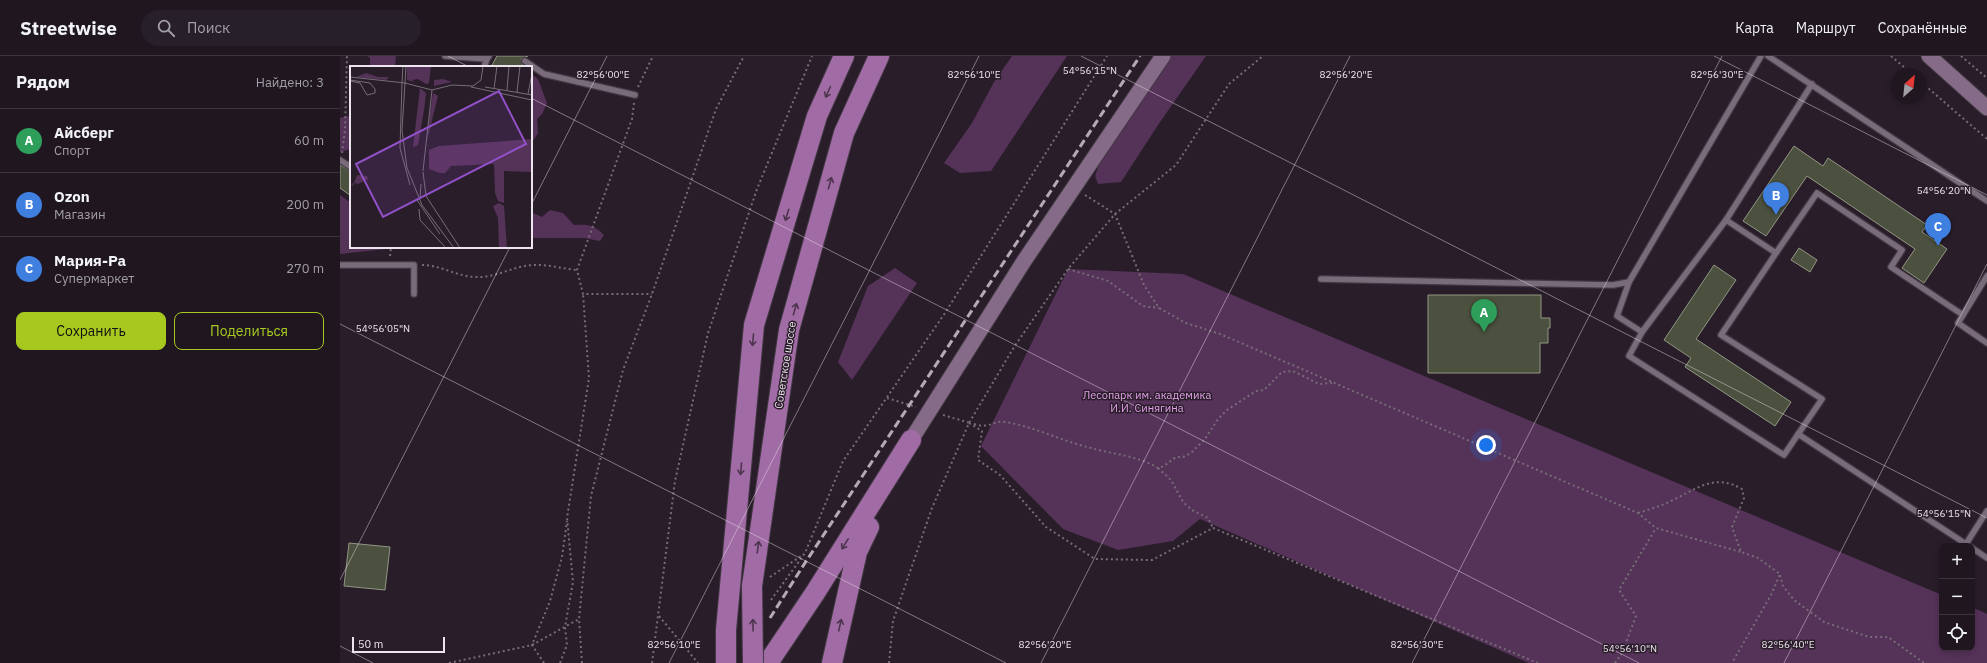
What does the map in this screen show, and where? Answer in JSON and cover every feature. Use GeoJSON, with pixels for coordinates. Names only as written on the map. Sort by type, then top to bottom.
{"type":"FeatureCollection","features":[{"type":"Feature","properties":{"kind":"highway"},"geometry":{"type":"LineString","coordinates":[[726,663],[726,630],[754,325],[817,116],[844,56]]}},
{"type":"Feature","properties":{"kind":"highway","name":"Советское шоссе"},"geometry":{"type":"LineString","coordinates":[[762,661],[752,586],[789,330],[844,133],[879,56]]}},
{"type":"Feature","properties":{"kind":"highway"},"geometry":{"type":"LineString","coordinates":[[762,661],[815,593],[911,440]]}},
{"type":"Feature","properties":{"kind":"highway"},"geometry":{"type":"LineString","coordinates":[[832,663],[857,552],[911,440]]}},
{"type":"Feature","properties":{"kind":"street"},"geometry":{"type":"LineString","coordinates":[[911,440],[1073,188],[1163,56]]}},
{"type":"Feature","properties":{"kind":"street"},"geometry":{"type":"LineString","coordinates":[[1929,56],[1987,108]]}},
{"type":"Feature","properties":{"kind":"lane"},"geometry":{"type":"LineString","coordinates":[[445,56],[488,58]]}},
{"type":"Feature","properties":{"kind":"lane"},"geometry":{"type":"LineString","coordinates":[[1642,332],[1617,316],[1629,282],[1761,56]]}},
{"type":"Feature","properties":{"kind":"lane"},"geometry":{"type":"LineString","coordinates":[[1768,56],[1987,201]]}},
{"type":"Feature","properties":{"kind":"lane"},"geometry":{"type":"LineString","coordinates":[[525,61],[544,74],[635,95]]}},
{"type":"Feature","properties":{"kind":"lane"},"geometry":{"type":"LineString","coordinates":[[1812,84],[1726,220],[1642,332],[1629,356],[1784,455],[1822,399],[1721,335],[1817,193],[1902,250],[1891,267],[1963,314]]}},
{"type":"Feature","properties":{"kind":"lane"},"geometry":{"type":"LineString","coordinates":[[340,160],[350,166]]}},
{"type":"Feature","properties":{"kind":"lane"},"geometry":{"type":"LineString","coordinates":[[1726,220],[1776,253]]}},
{"type":"Feature","properties":{"kind":"lane"},"geometry":{"type":"LineString","coordinates":[[340,264],[414,265],[414,294]]}},
{"type":"Feature","properties":{"kind":"lane"},"geometry":{"type":"LineString","coordinates":[[1987,276],[1958,323],[1987,343]]}},
{"type":"Feature","properties":{"kind":"lane"},"geometry":{"type":"LineString","coordinates":[[1321,278],[1613,285],[1629,282]]}},
{"type":"Feature","properties":{"kind":"lane"},"geometry":{"type":"LineString","coordinates":[[1798,434],[1965,543]]}},
{"type":"Feature","properties":{"kind":"lane"},"geometry":{"type":"LineString","coordinates":[[1969,543],[1987,511]]}},
{"type":"Feature","properties":{"kind":"lane"},"geometry":{"type":"LineString","coordinates":[[1975,550],[1987,558]]}},
{"type":"Feature","properties":{"kind":"path"},"geometry":{"type":"LineString","coordinates":[[340,160],[345,130],[347,56]]}},
{"type":"Feature","properties":{"kind":"path"},"geometry":{"type":"LineString","coordinates":[[532,645],[550,601],[562,557],[589,378],[583,294],[577,270],[632,118],[635,95],[654,56]]}},
{"type":"Feature","properties":{"kind":"path"},"geometry":{"type":"LineString","coordinates":[[582,663],[578,619],[591,496],[623,370],[652,294],[716,109],[744,56]]}},
{"type":"Feature","properties":{"kind":"path"},"geometry":{"type":"LineString","coordinates":[[652,663],[675,481],[708,333],[756,189],[812,56]]}},
{"type":"Feature","properties":{"kind":"path"},"geometry":{"type":"LineString","coordinates":[[771,600],[805,553],[843,461],[945,313],[1108,56]]}},
{"type":"Feature","properties":{"kind":"path"},"geometry":{"type":"LineString","coordinates":[[889,663],[893,621],[932,508],[969,423],[1014,348],[1068,270],[1115,214],[1176,165],[1229,84],[1263,56]]}},
{"type":"Feature","properties":{"kind":"path"},"geometry":{"type":"LineString","coordinates":[[1891,56],[1905,68]]}},
{"type":"Feature","properties":{"kind":"path"},"geometry":{"type":"LineString","coordinates":[[1961,56],[1987,78]]}},
{"type":"Feature","properties":{"kind":"path"},"geometry":{"type":"LineString","coordinates":[[1927,87],[1987,139]]}},
{"type":"Feature","properties":{"kind":"path"},"geometry":{"type":"LineString","coordinates":[[1073,188],[1115,214],[1144,285],[1159,308]]}},
{"type":"Feature","properties":{"kind":"path"},"geometry":{"type":"LineString","coordinates":[[414,265],[432,265],[474,277],[491,277],[508,270],[534,265],[577,270]]}},
{"type":"Feature","properties":{"kind":"path"},"geometry":{"type":"LineString","coordinates":[[1068,270],[1108,281],[1143,306],[1159,308],[1186,323],[1220,334],[1638,513],[1656,528],[1758,558],[1780,574],[1783,586],[1794,600],[1824,622],[1869,637],[1888,637],[1924,663]]}},
{"type":"Feature","properties":{"kind":"path"},"geometry":{"type":"LineString","coordinates":[[583,294],[652,294]]}},
{"type":"Feature","properties":{"kind":"path"},"geometry":{"type":"LineString","coordinates":[[1158,468],[1164,466],[1176,457],[1183,457],[1191,453],[1205,439],[1218,419],[1227,410],[1256,391],[1264,390],[1282,372],[1293,371],[1319,384],[1334,383]]}},
{"type":"Feature","properties":{"kind":"path"},"geometry":{"type":"LineString","coordinates":[[969,423],[985,428],[1001,421],[1017,424],[1090,448],[1148,461],[1171,480],[1183,502],[1192,510],[1208,518],[1213,528],[1538,663]]}},
{"type":"Feature","properties":{"kind":"path"},"geometry":{"type":"LineString","coordinates":[[969,423],[982,431],[978,460],[1000,475],[1046,527],[1095,559],[1152,560],[1213,528]]}},
{"type":"Feature","properties":{"kind":"path"},"geometry":{"type":"LineString","coordinates":[[1638,513],[1673,501],[1701,485],[1718,482],[1734,484],[1742,489],[1744,498],[1732,527],[1741,552]]}},
{"type":"Feature","properties":{"kind":"path"},"geometry":{"type":"LineString","coordinates":[[560,663],[567,645],[565,627],[573,582],[567,518]]}},
{"type":"Feature","properties":{"kind":"path"},"geometry":{"type":"LineString","coordinates":[[1615,663],[1622,653],[1636,616],[1619,590],[1656,528]]}},
{"type":"Feature","properties":{"kind":"path"},"geometry":{"type":"LineString","coordinates":[[772,575],[805,553]]}},
{"type":"Feature","properties":{"kind":"path"},"geometry":{"type":"LineString","coordinates":[[1732,663],[1771,595],[1780,574]]}},
{"type":"Feature","properties":{"kind":"path"},"geometry":{"type":"LineString","coordinates":[[659,616],[698,663]]}},
{"type":"Feature","properties":{"kind":"path"},"geometry":{"type":"LineString","coordinates":[[449,663],[532,645],[578,619]]}},
{"type":"Feature","properties":{"kind":"path"},"geometry":{"type":"LineString","coordinates":[[532,645],[544,663]]}},
{"type":"Feature","properties":{"kind":"green space"},"geometry":{"type":"Polygon","coordinates":[[[367,56],[396,56],[395,66],[370,66],[370,58],[367,56]]]}},
{"type":"Feature","properties":{"kind":"green space"},"geometry":{"type":"Polygon","coordinates":[[[1012,56],[1067,56],[991,171],[960,173],[944,163],[972,123],[994,82],[1012,56]]]}},
{"type":"Feature","properties":{"kind":"green space"},"geometry":{"type":"Polygon","coordinates":[[[1170,56],[1206,56],[1158,125],[1121,182],[1098,184],[1095,176],[1100,162],[1170,56]]]}},
{"type":"Feature","properties":{"kind":"green space"},"geometry":{"type":"Polygon","coordinates":[[[532,75],[538,79],[547,103],[542,114],[537,119],[538,133],[532,142],[532,75]]]}},
{"type":"Feature","properties":{"kind":"green space"},"geometry":{"type":"Polygon","coordinates":[[[350,117],[350,149],[340,152],[340,118],[350,117]]]}},
{"type":"Feature","properties":{"kind":"green space"},"geometry":{"type":"Polygon","coordinates":[[[340,195],[350,202],[350,248],[386,249],[340,254],[340,195]]]}},
{"type":"Feature","properties":{"kind":"green space"},"geometry":{"type":"Polygon","coordinates":[[[550,210],[563,213],[574,225],[590,226],[597,229],[604,235],[600,241],[584,238],[532,238],[532,212],[542,217],[550,210]]]}},
{"type":"Feature","properties":{"kind":"green space"},"geometry":{"type":"Polygon","coordinates":[[[895,268],[917,283],[852,380],[838,362],[868,286],[895,268]]]}},
{"type":"Feature","properties":{"kind":"green space","name":"Лесопарк им. академика И.И. Синягина"},"geometry":{"type":"Polygon","coordinates":[[[1068,269],[1183,274],[1939,594],[1939,651],[1975,651],[1975,608],[1987,614],[1987,663],[1529,663],[1200,519],[1173,541],[1118,550],[1063,529],[981,446],[1068,269]]]}},
{"type":"Feature","properties":{"kind":"building"},"geometry":{"type":"Polygon","coordinates":[[[497,56],[528,56],[521,59],[522,66],[492,66],[497,56]]]}},
{"type":"Feature","properties":{"kind":"building"},"geometry":{"type":"Polygon","coordinates":[[[1794,146],[1823,166],[1828,158],[1927,225],[1922,232],[1947,249],[1924,283],[1902,268],[1915,249],[1807,176],[1766,236],[1743,221],[1794,146]]]}},
{"type":"Feature","properties":{"kind":"building"},"geometry":{"type":"Polygon","coordinates":[[[340,165],[350,170],[350,195],[340,188],[340,165]]]}},
{"type":"Feature","properties":{"kind":"building"},"geometry":{"type":"Polygon","coordinates":[[[1799,248],[1817,260],[1810,272],[1791,260],[1799,248]]]}},
{"type":"Feature","properties":{"kind":"building"},"geometry":{"type":"Polygon","coordinates":[[[1714,265],[1736,280],[1696,339],[1791,402],[1775,426],[1685,367],[1691,358],[1664,340],[1714,265]]]}},
{"type":"Feature","properties":{"kind":"building"},"geometry":{"type":"Polygon","coordinates":[[[1428,295],[1541,295],[1541,318],[1550,318],[1550,328],[1548,328],[1548,343],[1540,343],[1540,373],[1428,373],[1428,295]]]}},
{"type":"Feature","properties":{"kind":"building"},"geometry":{"type":"Polygon","coordinates":[[[349,543],[390,547],[385,590],[344,586],[349,543]]]}},
{"type":"Feature","properties":{"kind":"railway"},"geometry":{"type":"LineString","coordinates":[[770,618],[1140,56]]}},
{"type":"Feature","properties":{"kind":"place","name":"Ozon"},"geometry":{"type":"Point","coordinates":[1776,215]}},
{"type":"Feature","properties":{"kind":"place","name":"Мария-Ра"},"geometry":{"type":"Point","coordinates":[1938,246]}},
{"type":"Feature","properties":{"kind":"place","name":"Айсберг"},"geometry":{"type":"Point","coordinates":[1484,332]}}]}
